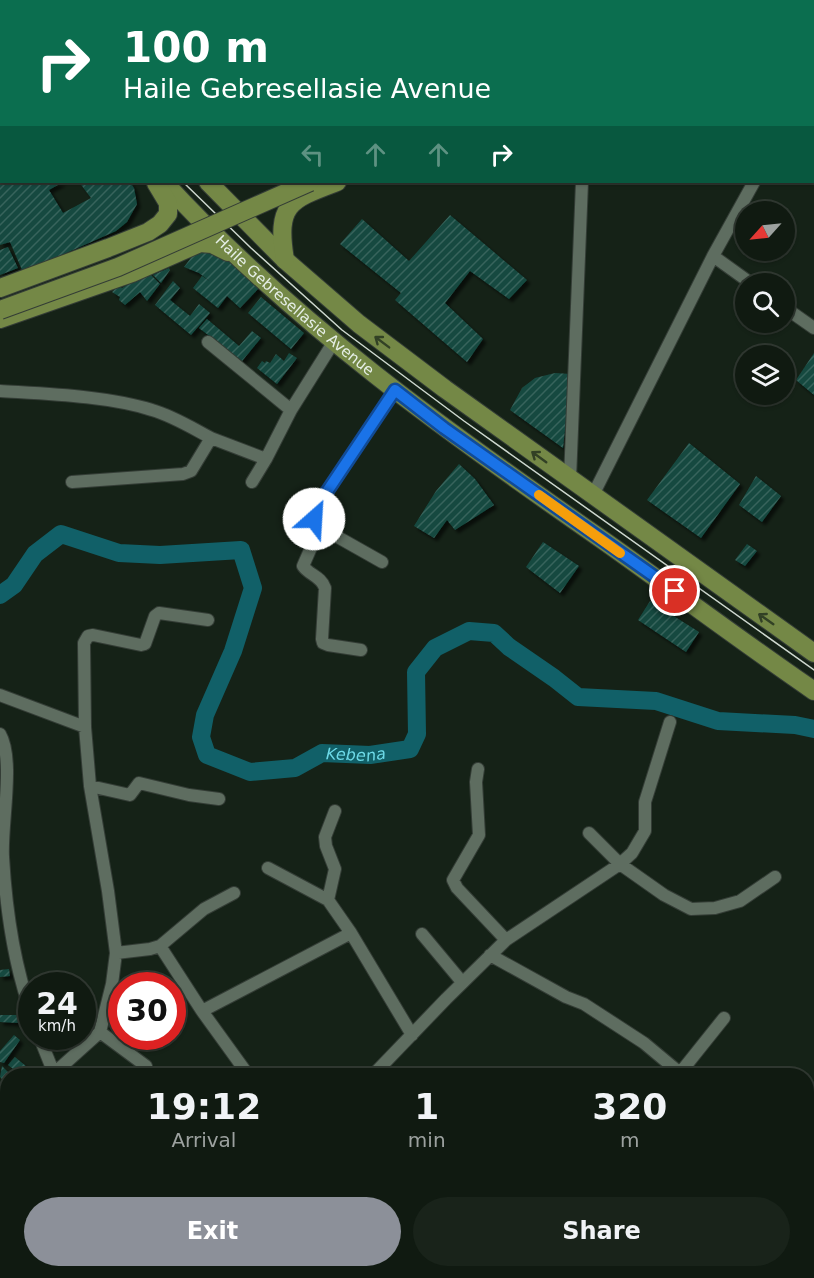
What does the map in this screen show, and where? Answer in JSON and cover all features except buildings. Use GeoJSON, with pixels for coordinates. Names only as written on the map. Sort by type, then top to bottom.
{"type":"FeatureCollection","features":[{"type":"Feature","properties":{"kind":"main road"},"geometry":{"type":"LineString","coordinates":[[0,288],[148,232],[160,224],[168,214],[168,203],[156,183]]}},
{"type":"Feature","properties":{"kind":"main road","name":"Haile Gebresellasie Avenue"},"geometry":{"type":"LineString","coordinates":[[165,183],[237,257],[333,343],[444,428],[814,691]]}},
{"type":"Feature","properties":{"kind":"main road","name":"Haile Gebresellasie Avenue"},"geometry":{"type":"LineString","coordinates":[[209,183],[285,260],[368,330],[445,389],[814,653]]}},
{"type":"Feature","properties":{"kind":"main road"},"geometry":{"type":"LineString","coordinates":[[0,299],[73,274],[124,253],[281,183]]}},
{"type":"Feature","properties":{"kind":"main road"},"geometry":{"type":"LineString","coordinates":[[0,310],[118,267],[308,183]]}},
{"type":"Feature","properties":{"kind":"main road"},"geometry":{"type":"LineString","coordinates":[[285,260],[281,239],[282,227],[291,203],[302,195],[334,183]]}},
{"type":"Feature","properties":{"kind":"main road"},"geometry":{"type":"LineString","coordinates":[[0,319],[132,273],[200,243],[212,244],[237,257]]}},
{"type":"Feature","properties":{"kind":"street"},"geometry":{"type":"LineString","coordinates":[[570,479],[582,183]]}},
{"type":"Feature","properties":{"kind":"street"},"geometry":{"type":"LineString","coordinates":[[593,495],[713,256],[753,183]]}},
{"type":"Feature","properties":{"kind":"street"},"geometry":{"type":"LineString","coordinates":[[713,256],[737,273]]}},
{"type":"Feature","properties":{"kind":"street"},"geometry":{"type":"LineString","coordinates":[[795,315],[814,328]]}},
{"type":"Feature","properties":{"kind":"street"},"geometry":{"type":"LineString","coordinates":[[208,342],[291,410]]}},
{"type":"Feature","properties":{"kind":"street"},"geometry":{"type":"LineString","coordinates":[[252,482],[291,410],[333,343]]}},
{"type":"Feature","properties":{"kind":"street"},"geometry":{"type":"LineString","coordinates":[[382,562],[320,527],[314,519],[314,511],[395,390]]}},
{"type":"Feature","properties":{"kind":"street"},"geometry":{"type":"LineString","coordinates":[[0,391],[60,395],[135,405],[165,415],[211,438],[266,459]]}},
{"type":"Feature","properties":{"kind":"street"},"geometry":{"type":"LineString","coordinates":[[72,482],[183,474],[190,471],[211,438]]}},
{"type":"Feature","properties":{"kind":"street"},"geometry":{"type":"LineString","coordinates":[[320,527],[303,566],[323,581],[325,588],[323,643],[361,650]]}},
{"type":"Feature","properties":{"kind":"street"},"geometry":{"type":"LineString","coordinates":[[61,1068],[100,1032],[116,953],[90,786],[85,727],[84,643],[88,636],[93,635],[141,645],[148,641],[155,616],[159,613],[208,620]]}},
{"type":"Feature","properties":{"kind":"street"},"geometry":{"type":"LineString","coordinates":[[0,695],[85,727]]}},
{"type":"Feature","properties":{"kind":"street"},"geometry":{"type":"LineString","coordinates":[[380,1068],[462,982],[506,940],[620,864],[632,853],[645,831],[645,801],[670,722]]}},
{"type":"Feature","properties":{"kind":"street"},"geometry":{"type":"LineString","coordinates":[[0,734],[5,742],[6,764],[3,853],[6,893],[20,972]]}},
{"type":"Feature","properties":{"kind":"street"},"geometry":{"type":"LineString","coordinates":[[478,769],[476,782],[479,835],[453,879],[457,888],[506,940]]}},
{"type":"Feature","properties":{"kind":"street"},"geometry":{"type":"LineString","coordinates":[[90,786],[130,795],[139,783],[189,795],[219,799]]}},
{"type":"Feature","properties":{"kind":"street"},"geometry":{"type":"LineString","coordinates":[[328,900],[335,869],[325,837],[335,811]]}},
{"type":"Feature","properties":{"kind":"street"},"geometry":{"type":"LineString","coordinates":[[589,833],[620,864],[664,895],[691,909],[715,908],[740,901],[775,877]]}},
{"type":"Feature","properties":{"kind":"street"},"geometry":{"type":"LineString","coordinates":[[268,868],[328,900],[351,933],[412,1035]]}},
{"type":"Feature","properties":{"kind":"street"},"geometry":{"type":"LineString","coordinates":[[116,953],[160,946],[204,909],[234,893]]}},
{"type":"Feature","properties":{"kind":"street"},"geometry":{"type":"LineString","coordinates":[[202,1011],[351,933]]}},
{"type":"Feature","properties":{"kind":"street"},"geometry":{"type":"LineString","coordinates":[[422,934],[462,982]]}},
{"type":"Feature","properties":{"kind":"street"},"geometry":{"type":"LineString","coordinates":[[160,946],[202,1011],[243,1068]]}},
{"type":"Feature","properties":{"kind":"street"},"geometry":{"type":"LineString","coordinates":[[490,955],[566,997],[584,1004],[644,1042],[674,1068]]}},
{"type":"Feature","properties":{"kind":"street"},"geometry":{"type":"LineString","coordinates":[[684,1068],[724,1018]]}},
{"type":"Feature","properties":{"kind":"street"},"geometry":{"type":"LineString","coordinates":[[100,1032],[146,1066]]}},
{"type":"Feature","properties":{"kind":"street"},"geometry":{"type":"LineString","coordinates":[[45,1050],[52,1068]]}},
{"type":"Feature","properties":{"kind":"waterway","name":"Kebena"},"geometry":{"type":"LineString","coordinates":[[0,595],[14,585],[35,554],[61,534],[119,553],[160,555],[241,550],[253,588],[233,651],[205,715],[201,737],[207,755],[250,772],[295,768],[322,753],[370,755],[410,749],[417,734],[416,672],[435,648],[469,631],[494,633],[509,647],[578,697],[656,701],[718,721],[795,725],[814,729]]}},
{"type":"Feature","properties":{"kind":"tram line"},"geometry":{"type":"LineString","coordinates":[[184,183],[251,248],[342,330],[464,421],[814,670]]}},
{"type":"Feature","properties":{"kind":"slow traffic"},"geometry":{"type":"LineString","coordinates":[[539,495],[620,553]]}},
{"type":"Feature","properties":{"kind":"route"},"geometry":{"type":"LineString","coordinates":[[314,519],[314,511],[395,390],[444,428],[675,591]]}}]}
